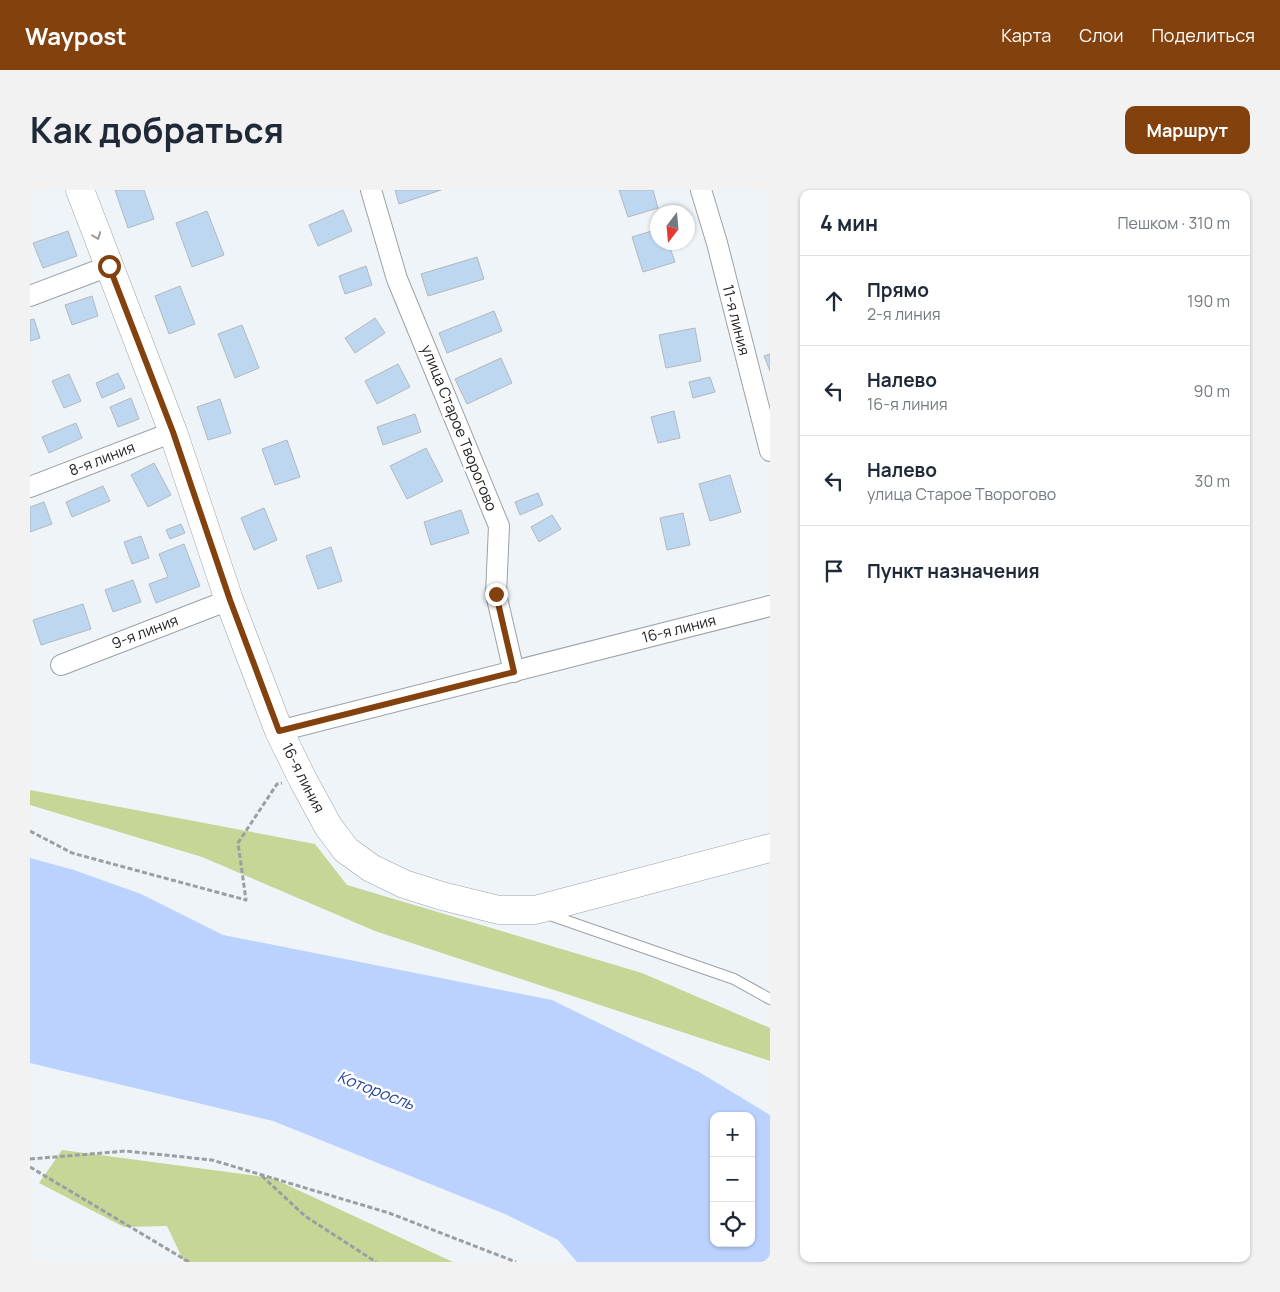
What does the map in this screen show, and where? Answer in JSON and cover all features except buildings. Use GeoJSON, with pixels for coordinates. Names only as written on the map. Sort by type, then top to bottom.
{"type":"FeatureCollection","features":[{"type":"Feature","properties":{"kind":"street"},"geometry":{"type":"LineString","coordinates":[[80,190],[173,432],[230,600],[279,731]]}},
{"type":"Feature","properties":{"kind":"street","name":"улица Старое Творогово"},"geometry":{"type":"LineString","coordinates":[[371,190],[397,279],[499,526],[496,594],[514,672]]}},
{"type":"Feature","properties":{"kind":"street","name":"11-я линия"},"geometry":{"type":"LineString","coordinates":[[701,190],[717,243],[770,451]]}},
{"type":"Feature","properties":{"kind":"street"},"geometry":{"type":"LineString","coordinates":[[30,296],[109,266]]}},
{"type":"Feature","properties":{"kind":"street","name":"8-я линия"},"geometry":{"type":"LineString","coordinates":[[30,486],[173,432]]}},
{"type":"Feature","properties":{"kind":"street","name":"9-я линия"},"geometry":{"type":"LineString","coordinates":[[61,665],[230,600]]}},
{"type":"Feature","properties":{"kind":"street","name":"16-я линия"},"geometry":{"type":"LineString","coordinates":[[770,606],[279,731],[328,826],[346,850],[370,868],[404,884],[442,896],[499,910],[535,910],[770,848]]}},
{"type":"Feature","properties":{"kind":"lane"},"geometry":{"type":"LineString","coordinates":[[535,910],[734,980],[770,999]]}},
{"type":"Feature","properties":{"kind":"path"},"geometry":{"type":"LineString","coordinates":[[30,831],[72,854],[246,900],[238,842],[277,784],[302,778]]}},
{"type":"Feature","properties":{"kind":"path"},"geometry":{"type":"LineString","coordinates":[[30,1160],[126,1151],[212,1160],[389,1213],[516,1262]]}},
{"type":"Feature","properties":{"kind":"path"},"geometry":{"type":"LineString","coordinates":[[30,1167],[189,1262]]}},
{"type":"Feature","properties":{"kind":"path"},"geometry":{"type":"LineString","coordinates":[[260,1174],[305,1216],[376,1262]]}},
{"type":"Feature","properties":{"kind":"green space"},"geometry":{"type":"Polygon","coordinates":[[[30,790],[315,844],[347,885],[642,973],[770,1028],[770,1061],[375,931],[202,857],[30,805],[30,790]]]}},
{"type":"Feature","properties":{"kind":"green space"},"geometry":{"type":"Polygon","coordinates":[[[62,1150],[272,1178],[453,1262],[184,1262],[167,1226],[124,1227],[39,1183],[62,1150]]]}},
{"type":"Feature","properties":{"kind":"water","name":"Которосль"},"geometry":{"type":"Polygon","coordinates":[[[30,858],[74,870],[141,894],[223,935],[552,1000],[699,1072],[770,1115],[770,1262],[577,1262],[558,1240],[505,1214],[273,1121],[30,1063],[30,858]]]}},
{"type":"Feature","properties":{"kind":"route"},"geometry":{"type":"LineString","coordinates":[[109,266],[173,432],[230,600],[279,731],[514,672],[496,594]]}}]}
